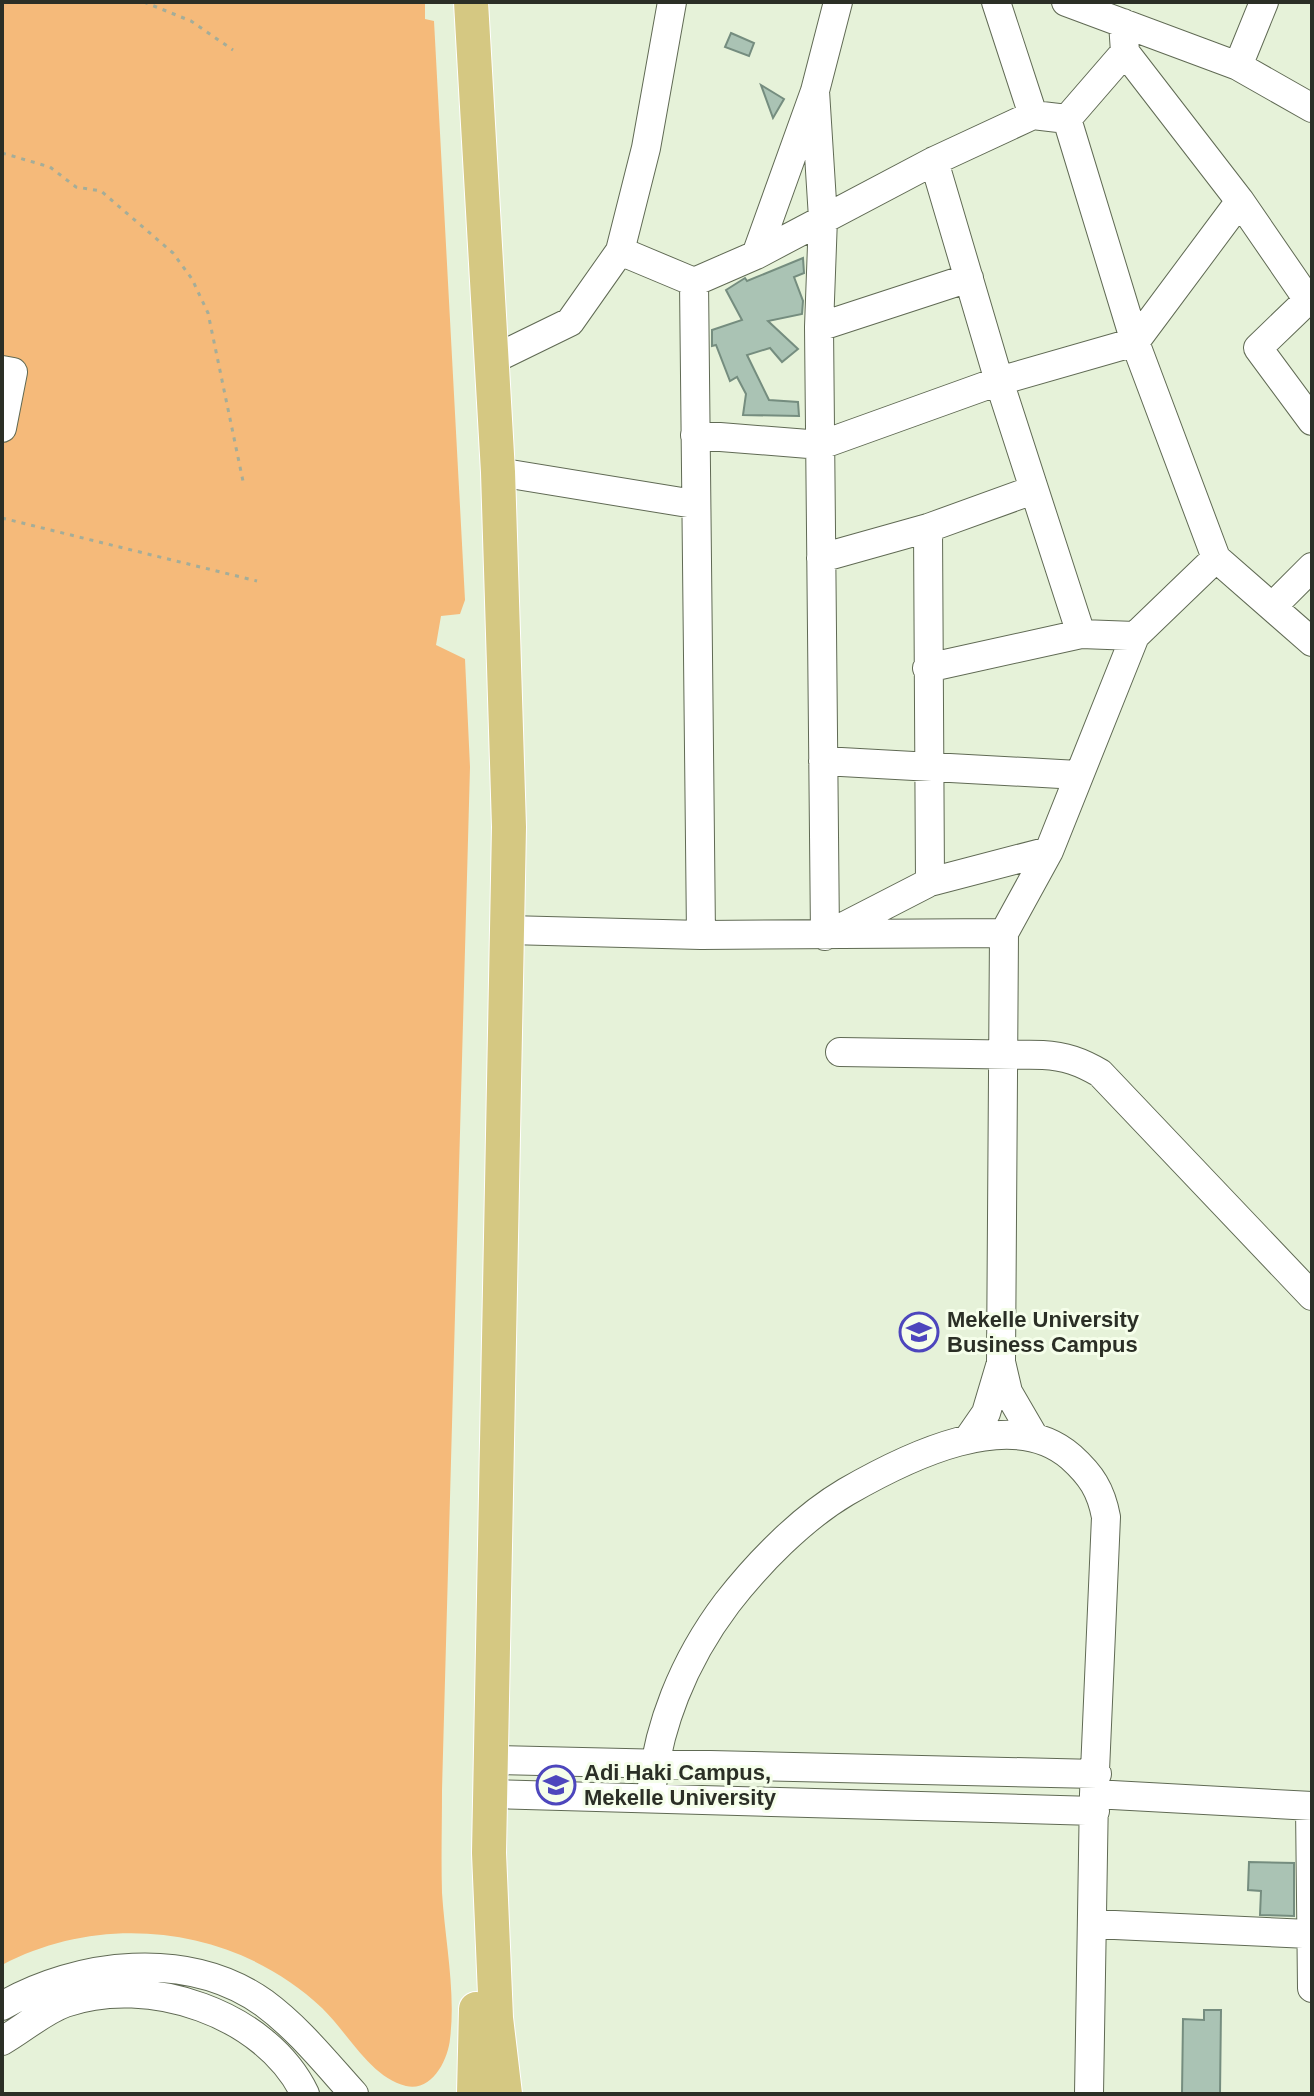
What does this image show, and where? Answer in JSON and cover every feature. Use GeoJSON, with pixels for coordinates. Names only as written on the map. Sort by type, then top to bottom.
{"type":"FeatureCollection","features":[{"type":"Feature","properties":{"kind":"main road"},"geometry":{"type":"LineString","coordinates":[[452,2],[492,822],[486,1249],[470,1857],[481,2093]]}},
{"type":"Feature","properties":{"kind":"main road"},"geometry":{"type":"LineString","coordinates":[[471,2],[498,472],[507,735],[508,930],[491,1933],[481,2093]]}},
{"type":"Feature","properties":{"kind":"street"},"geometry":{"type":"LineString","coordinates":[[490,361],[570,322],[620,251],[646,148],[672,2]]}},
{"type":"Feature","properties":{"kind":"street"},"geometry":{"type":"LineString","coordinates":[[756,255],[815,91],[838,2]]}},
{"type":"Feature","properties":{"kind":"street"},"geometry":{"type":"LineString","coordinates":[[996,2],[1033,115]]}},
{"type":"Feature","properties":{"kind":"street"},"geometry":{"type":"LineString","coordinates":[[1066,2],[1238,66],[1312,108]]}},
{"type":"Feature","properties":{"kind":"street"},"geometry":{"type":"LineString","coordinates":[[1238,66],[1264,2]]}},
{"type":"Feature","properties":{"kind":"street"},"geometry":{"type":"LineString","coordinates":[[1123,23],[1125,52],[1310,298],[1258,348],[1312,421]]}},
{"type":"Feature","properties":{"kind":"street"},"geometry":{"type":"LineString","coordinates":[[1067,119],[1125,52]]}},
{"type":"Feature","properties":{"kind":"street"},"geometry":{"type":"LineString","coordinates":[[815,91],[823,218],[819,327],[825,936]]}},
{"type":"Feature","properties":{"kind":"street"},"geometry":{"type":"LineString","coordinates":[[620,251],[694,282],[756,255],[934,161],[1033,115],[1067,119]]}},
{"type":"Feature","properties":{"kind":"street"},"geometry":{"type":"LineString","coordinates":[[1067,119],[1135,342],[1216,558],[1274,605],[1312,642]]}},
{"type":"Feature","properties":{"kind":"street"},"geometry":{"type":"LineString","coordinates":[[934,161],[999,381],[1081,634]]}},
{"type":"Feature","properties":{"kind":"street"},"geometry":{"type":"LineString","coordinates":[[695,435],[821,445],[999,381],[1135,342],[1240,201]]}},
{"type":"Feature","properties":{"kind":"street"},"geometry":{"type":"LineString","coordinates":[[819,327],[969,278]]}},
{"type":"Feature","properties":{"kind":"street"},"geometry":{"type":"LineString","coordinates":[[694,282],[701,935]]}},
{"type":"Feature","properties":{"kind":"street"},"geometry":{"type":"LineString","coordinates":[[2,370],[13,372],[2,428]]}},
{"type":"Feature","properties":{"kind":"street"},"geometry":{"type":"LineString","coordinates":[[498,472],[694,504]]}},
{"type":"Feature","properties":{"kind":"street"},"geometry":{"type":"LineString","coordinates":[[821,558],[928,528],[1033,490]]}},
{"type":"Feature","properties":{"kind":"street"},"geometry":{"type":"LineString","coordinates":[[928,528],[930,882]]}},
{"type":"Feature","properties":{"kind":"street"},"geometry":{"type":"LineString","coordinates":[[1033,1435],[1008,1392],[1001,1362],[1004,933],[1049,851],[1135,636],[1216,558]]}},
{"type":"Feature","properties":{"kind":"street"},"geometry":{"type":"LineString","coordinates":[[1274,605],[1312,567]]}},
{"type":"Feature","properties":{"kind":"street"},"geometry":{"type":"LineString","coordinates":[[927,668],[1081,634],[1135,636]]}},
{"type":"Feature","properties":{"kind":"street"},"geometry":{"type":"LineString","coordinates":[[823,761],[1078,775]]}},
{"type":"Feature","properties":{"kind":"street"},"geometry":{"type":"LineString","coordinates":[[825,936],[930,882],[1049,851]]}},
{"type":"Feature","properties":{"kind":"street"},"geometry":{"type":"LineString","coordinates":[[508,930],[825,936],[1004,933]]}},
{"type":"Feature","properties":{"kind":"street"},"geometry":{"type":"LineString","coordinates":[[840,1052],[1064,1056],[1100,1073],[1312,1296]]}},
{"type":"Feature","properties":{"kind":"street"},"geometry":{"type":"LineString","coordinates":[[968,1439],[986,1413],[1001,1362]]}},
{"type":"Feature","properties":{"kind":"street"},"geometry":{"type":"LineString","coordinates":[[651,1798],[653,1765],[672,1701],[687,1668],[727,1603],[783,1543],[845,1493],[968,1439],[1033,1435],[1055,1443],[1090,1474],[1102,1494],[1106,1517],[1089,2094]]}},
{"type":"Feature","properties":{"kind":"street"},"geometry":{"type":"LineString","coordinates":[[492,1760],[653,1765],[1311,1806],[1309,1934],[1312,1988]]}},
{"type":"Feature","properties":{"kind":"street"},"geometry":{"type":"LineString","coordinates":[[491,1794],[651,1798],[1096,1793]]}},
{"type":"Feature","properties":{"kind":"street"},"geometry":{"type":"LineString","coordinates":[[1093,1924],[1309,1934]]}},
{"type":"Feature","properties":{"kind":"street"},"geometry":{"type":"LineString","coordinates":[[2,2006],[43,1985],[86,1971],[156,1969],[201,1976],[243,1990],[271,2009],[298,2032],[354,2094]]}},
{"type":"Feature","properties":{"kind":"street"},"geometry":{"type":"LineString","coordinates":[[2,2041],[65,2003],[117,1994],[174,2000],[224,2018],[261,2040],[278,2055],[305,2094]]}},
{"type":"Feature","properties":{"kind":"path"},"geometry":{"type":"LineString","coordinates":[[144,2],[191,21],[233,50]]}},
{"type":"Feature","properties":{"kind":"path"},"geometry":{"type":"LineString","coordinates":[[2,153],[50,167],[76,187],[101,191],[173,253],[192,279],[208,313],[244,486]]}},
{"type":"Feature","properties":{"kind":"path"},"geometry":{"type":"LineString","coordinates":[[2,518],[257,581]]}},
{"type":"Feature","properties":{"kind":"shaded area"},"geometry":{"type":"Polygon","coordinates":[[[2,2],[425,2],[425,19],[434,21],[465,600],[460,614],[441,616],[436,645],[465,659],[470,767],[442,1790],[442,1893],[452,2021],[449,2047],[442,2065],[431,2079],[415,2087],[381,2074],[322,2008],[288,1981],[251,1960],[211,1945],[170,1936],[127,1933],[84,1937],[42,1948],[2,1965],[2,2]]]}},
{"type":"Feature","properties":{"kind":"building"},"geometry":{"type":"Polygon","coordinates":[[[731,33],[754,43],[749,56],[725,47],[731,33]]]}},
{"type":"Feature","properties":{"kind":"building"},"geometry":{"type":"Polygon","coordinates":[[[761,85],[784,99],[773,118],[761,85]]]}},
{"type":"Feature","properties":{"kind":"building"},"geometry":{"type":"Polygon","coordinates":[[[803,258],[804,273],[794,277],[803,301],[802,314],[768,321],[798,349],[782,362],[770,348],[747,355],[769,400],[798,402],[799,416],[743,415],[746,394],[737,377],[730,381],[716,345],[712,346],[712,330],[742,320],[726,290],[745,278],[747,281],[803,258]]]}},
{"type":"Feature","properties":{"kind":"building"},"geometry":{"type":"Polygon","coordinates":[[[1249,1862],[1294,1863],[1294,1916],[1260,1915],[1261,1891],[1248,1890],[1249,1862]]]}},
{"type":"Feature","properties":{"kind":"building"},"geometry":{"type":"Polygon","coordinates":[[[1204,2010],[1221,2010],[1220,2094],[1182,2094],[1183,2019],[1204,2020],[1204,2010]]]}},
{"type":"Feature","properties":{"kind":"place","name":"Mekelle University Business Campus"},"geometry":{"type":"Point","coordinates":[919,1332]}},
{"type":"Feature","properties":{"kind":"place","name":"Adi Haki Campus, Mekelle University"},"geometry":{"type":"Point","coordinates":[556,1785]}}]}
